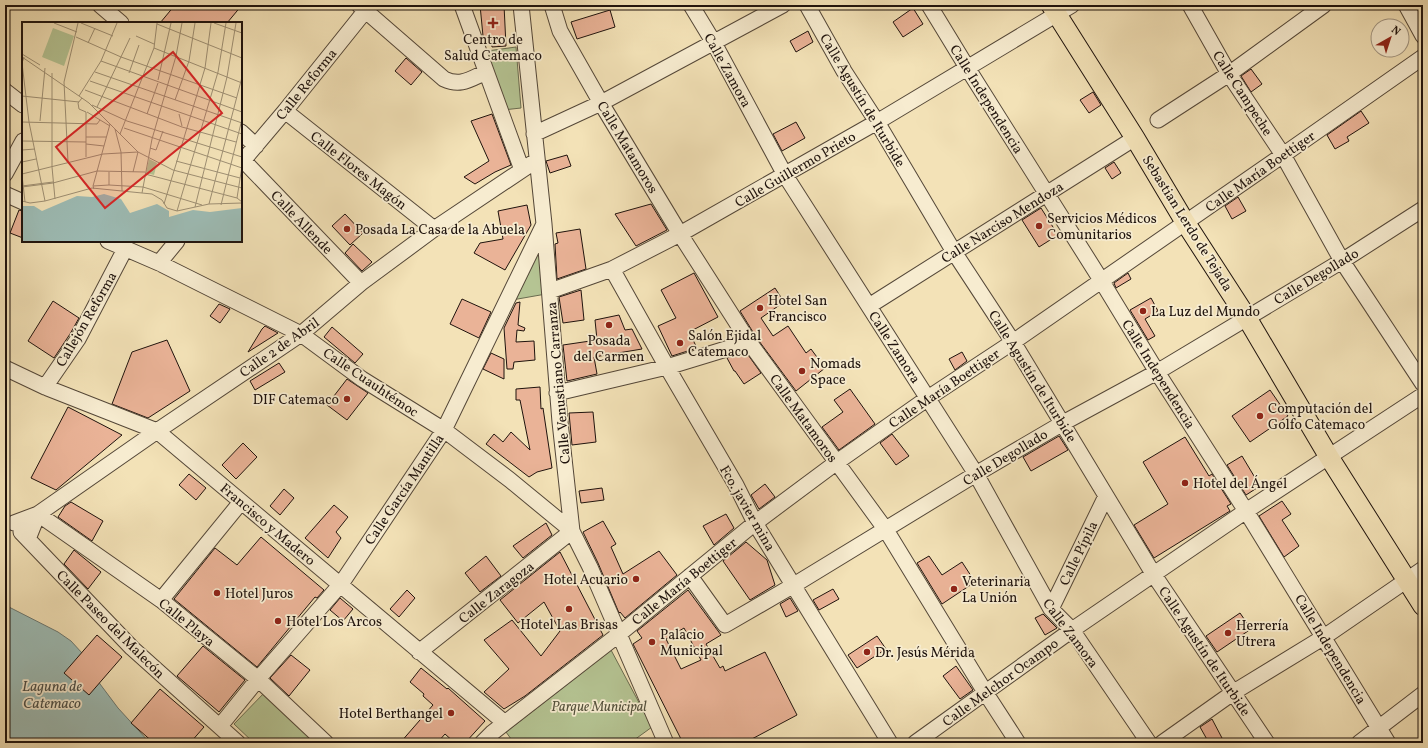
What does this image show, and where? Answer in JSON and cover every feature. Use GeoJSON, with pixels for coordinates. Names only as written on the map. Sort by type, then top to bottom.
{"type":"FeatureCollection","features":[{"type":"Feature","properties":{"kind":"main road","name":"Sebastian Lerdo de Tejada"},"geometry":{"type":"LineString","coordinates":[[1060,8],[1135,138],[1247,318],[1328,457],[1423,606]]}},
{"type":"Feature","properties":{"kind":"street"},"geometry":{"type":"LineString","coordinates":[[462,5],[522,170]]}},
{"type":"Feature","properties":{"kind":"street","name":"Calle Venustiano Carranza"},"geometry":{"type":"LineString","coordinates":[[521,5],[544,224],[557,393],[572,531],[590,567],[618,635],[666,743]]}},
{"type":"Feature","properties":{"kind":"street"},"geometry":{"type":"LineString","coordinates":[[541,5],[560,31]]}},
{"type":"Feature","properties":{"kind":"street","name":"Calle Matamoros"},"geometry":{"type":"LineString","coordinates":[[552,5],[560,31],[601,103],[680,234],[748,342],[886,530],[1018,743]]}},
{"type":"Feature","properties":{"kind":"street","name":"Calle Zamora"},"geometry":{"type":"LineString","coordinates":[[691,5],[714,43],[785,175],[976,474],[1051,609],[1072,630],[1149,743]]}},
{"type":"Feature","properties":{"kind":"street"},"geometry":{"type":"LineString","coordinates":[[534,134],[601,103],[783,5]]}},
{"type":"Feature","properties":{"kind":"street","name":"Calle Agustín de Iturbide"},"geometry":{"type":"LineString","coordinates":[[807,5],[844,71],[877,122],[954,252],[1013,342],[1154,575],[1267,743]]}},
{"type":"Feature","properties":{"kind":"street","name":"Calle Independencia"},"geometry":{"type":"LineString","coordinates":[[929,5],[1157,372],[1246,511],[1388,743]]}},
{"type":"Feature","properties":{"kind":"street","name":"Calle Campeche"},"geometry":{"type":"LineString","coordinates":[[1190,5],[1229,74],[1283,155],[1342,261],[1423,384]]}},
{"type":"Feature","properties":{"kind":"street"},"geometry":{"type":"LineString","coordinates":[[1158,120],[1229,74],[1324,5]]}},
{"type":"Feature","properties":{"kind":"street"},"geometry":{"type":"LineString","coordinates":[[1406,5],[1423,36]]}},
{"type":"Feature","properties":{"kind":"street"},"geometry":{"type":"LineString","coordinates":[[365,7],[444,79],[458,84],[486,72]]}},
{"type":"Feature","properties":{"kind":"street","name":"Calle Reforma"},"geometry":{"type":"LineString","coordinates":[[242,162],[285,111],[365,7]]}},
{"type":"Feature","properties":{"kind":"street","name":"Calle Guillermo Prieto"},"geometry":{"type":"LineString","coordinates":[[550,291],[612,269],[680,234],[968,69],[1060,8]]}},
{"type":"Feature","properties":{"kind":"street"},"geometry":{"type":"LineString","coordinates":[[106,11],[120,22]]}},
{"type":"Feature","properties":{"kind":"street","name":"Calle María Boettiger"},"geometry":{"type":"LineString","coordinates":[[491,740],[505,723],[618,635],[755,523],[837,462],[928,398],[1013,342],[1423,57]]}},
{"type":"Feature","properties":{"kind":"street"},"geometry":{"type":"LineString","coordinates":[[5,91],[22,104]]}},
{"type":"Feature","properties":{"kind":"street","name":"Calle Flores Magón"},"geometry":{"type":"LineString","coordinates":[[285,111],[434,228]]}},
{"type":"Feature","properties":{"kind":"street"},"geometry":{"type":"LineString","coordinates":[[242,133],[256,146]]}},
{"type":"Feature","properties":{"kind":"street","name":"Calle Narciso Mendoza"},"geometry":{"type":"LineString","coordinates":[[869,306],[1135,138]]}},
{"type":"Feature","properties":{"kind":"street"},"geometry":{"type":"LineString","coordinates":[[5,174],[22,143]]}},
{"type":"Feature","properties":{"kind":"street","name":"Calle 2 de Abril"},"geometry":{"type":"LineString","coordinates":[[10,522],[38,514],[157,430],[301,334],[361,283],[434,228],[537,160]]}},
{"type":"Feature","properties":{"kind":"street","name":"Calle Allende"},"geometry":{"type":"LineString","coordinates":[[242,162],[361,283]]}},
{"type":"Feature","properties":{"kind":"street"},"geometry":{"type":"LineString","coordinates":[[5,194],[22,202]]}},
{"type":"Feature","properties":{"kind":"street","name":"Calle Degollado"},"geometry":{"type":"LineString","coordinates":[[690,576],[725,625],[1063,423],[1157,372],[1342,261],[1423,209]]}},
{"type":"Feature","properties":{"kind":"street","name":"Calle García Mantilla"},"geometry":{"type":"LineString","coordinates":[[220,726],[258,679],[341,584],[444,430],[544,224]]}},
{"type":"Feature","properties":{"kind":"street","name":"Calle Cuauhtémoc"},"geometry":{"type":"LineString","coordinates":[[110,242],[159,263],[301,334],[362,379],[444,430],[510,480],[572,531]]}},
{"type":"Feature","properties":{"kind":"street"},"geometry":{"type":"LineString","coordinates":[[159,263],[176,242]]}},
{"type":"Feature","properties":{"kind":"street","name":"Callejón Reforma"},"geometry":{"type":"LineString","coordinates":[[46,387],[78,339],[125,249]]}},
{"type":"Feature","properties":{"kind":"street","name":"Fco. javier mina"},"geometry":{"type":"LineString","coordinates":[[612,269],[666,367],[736,485],[755,523],[890,743]]}},
{"type":"Feature","properties":{"kind":"street"},"geometry":{"type":"LineString","coordinates":[[557,393],[666,367],[748,342]]}},
{"type":"Feature","properties":{"kind":"street","name":"Francisco y Madero"},"geometry":{"type":"LineString","coordinates":[[5,368],[46,387],[157,430],[505,723]]}},
{"type":"Feature","properties":{"kind":"street","name":"Calle Melchor Ocampo"},"geometry":{"type":"LineString","coordinates":[[915,743],[1072,630],[1246,511],[1423,395]]}},
{"type":"Feature","properties":{"kind":"street","name":"Calle Pípila"},"geometry":{"type":"LineString","coordinates":[[1051,609],[1106,496]]}},
{"type":"Feature","properties":{"kind":"street"},"geometry":{"type":"LineString","coordinates":[[161,600],[241,502]]}},
{"type":"Feature","properties":{"kind":"street"},"geometry":{"type":"LineString","coordinates":[[28,539],[38,514]]}},
{"type":"Feature","properties":{"kind":"street","name":"Calle Playa"},"geometry":{"type":"LineString","coordinates":[[38,514],[161,600],[258,679],[326,743]]}},
{"type":"Feature","properties":{"kind":"street","name":"Calle Paseo del Malecón"},"geometry":{"type":"LineString","coordinates":[[10,522],[132,648],[238,743]]}},
{"type":"Feature","properties":{"kind":"street","name":"Calle Zaragoza"},"geometry":{"type":"LineString","coordinates":[[419,652],[572,531]]}},
{"type":"Feature","properties":{"kind":"street"},"geometry":{"type":"LineString","coordinates":[[1162,743],[1234,692],[1324,637],[1423,569]]}},
{"type":"Feature","properties":{"kind":"street"},"geometry":{"type":"LineString","coordinates":[[1359,743],[1423,694]]}},
{"type":"Feature","properties":{"kind":"green space"},"geometry":{"type":"Polygon","coordinates":[[[516,47],[521,108],[503,110],[487,51],[516,47]]]}},
{"type":"Feature","properties":{"kind":"green space"},"geometry":{"type":"Polygon","coordinates":[[[539,247],[546,294],[512,300],[539,247]]]}},
{"type":"Feature","properties":{"kind":"green space","name":"Parque Municipal"},"geometry":{"type":"Polygon","coordinates":[[[611,650],[652,727],[630,743],[514,743],[506,732],[611,650]]]}},
{"type":"Feature","properties":{"kind":"green space"},"geometry":{"type":"Polygon","coordinates":[[[266,691],[318,740],[315,743],[254,743],[234,724],[266,691]]]}},
{"type":"Feature","properties":{"kind":"water","name":"Laguna de Catemaco"},"geometry":{"type":"Polygon","coordinates":[[[5,605],[58,632],[71,641],[82,653],[100,684],[118,708],[150,743],[5,743],[5,605]]]}},
{"type":"Feature","properties":{"kind":"building"},"geometry":{"type":"Polygon","coordinates":[[[175,5],[242,5],[228,22],[161,22],[175,5]]]}},
{"type":"Feature","properties":{"kind":"building","name":"Centro de Salud Catemaco"},"geometry":{"type":"Polygon","coordinates":[[[480,5],[504,5],[506,46],[492,47],[491,39],[483,36],[480,5]]]}},
{"type":"Feature","properties":{"kind":"building"},"geometry":{"type":"Polygon","coordinates":[[[913,8],[923,24],[903,37],[893,22],[913,8]]]}},
{"type":"Feature","properties":{"kind":"building"},"geometry":{"type":"Polygon","coordinates":[[[610,10],[615,27],[577,39],[571,22],[610,10]]]}},
{"type":"Feature","properties":{"kind":"building"},"geometry":{"type":"Polygon","coordinates":[[[808,31],[813,42],[796,52],[790,41],[808,31]]]}},
{"type":"Feature","properties":{"kind":"building"},"geometry":{"type":"Polygon","coordinates":[[[406,58],[422,72],[411,85],[395,71],[406,58]]]}},
{"type":"Feature","properties":{"kind":"building"},"geometry":{"type":"Polygon","coordinates":[[[1251,69],[1262,84],[1251,92],[1241,76],[1251,69]]]}},
{"type":"Feature","properties":{"kind":"building"},"geometry":{"type":"Polygon","coordinates":[[[1093,92],[1101,105],[1089,113],[1080,100],[1093,92]]]}},
{"type":"Feature","properties":{"kind":"building"},"geometry":{"type":"Polygon","coordinates":[[[1361,111],[1369,123],[1347,137],[1349,141],[1335,149],[1327,135],[1361,111]]]}},
{"type":"Feature","properties":{"kind":"building"},"geometry":{"type":"Polygon","coordinates":[[[492,114],[511,165],[495,172],[475,184],[464,177],[489,161],[471,121],[492,114]]]}},
{"type":"Feature","properties":{"kind":"building"},"geometry":{"type":"Polygon","coordinates":[[[796,122],[805,138],[782,151],[773,134],[796,122]]]}},
{"type":"Feature","properties":{"kind":"building"},"geometry":{"type":"Polygon","coordinates":[[[567,155],[571,166],[550,173],[546,161],[567,155]]]}},
{"type":"Feature","properties":{"kind":"building"},"geometry":{"type":"Polygon","coordinates":[[[1114,162],[1121,173],[1112,179],[1105,168],[1114,162]]]}},
{"type":"Feature","properties":{"kind":"building"},"geometry":{"type":"Polygon","coordinates":[[[1238,197],[1246,211],[1232,219],[1225,206],[1238,197]]]}},
{"type":"Feature","properties":{"kind":"building"},"geometry":{"type":"Polygon","coordinates":[[[651,204],[667,230],[636,246],[615,214],[651,204]]]}},
{"type":"Feature","properties":{"kind":"building"},"geometry":{"type":"Polygon","coordinates":[[[527,205],[531,225],[505,270],[474,253],[480,243],[503,239],[498,211],[527,205]]]}},
{"type":"Feature","properties":{"kind":"building","name":"Servicios Médicos Comunitarios"},"geometry":{"type":"Polygon","coordinates":[[[1041,208],[1058,235],[1039,247],[1022,220],[1041,208]]]}},
{"type":"Feature","properties":{"kind":"building"},"geometry":{"type":"Polygon","coordinates":[[[19,210],[22,211],[22,238],[10,233],[19,210]]]}},
{"type":"Feature","properties":{"kind":"building","name":"Posada La Casa de la Abuela"},"geometry":{"type":"Polygon","coordinates":[[[345,214],[363,233],[350,245],[332,226],[345,214]]]}},
{"type":"Feature","properties":{"kind":"building"},"geometry":{"type":"Polygon","coordinates":[[[580,229],[586,269],[557,279],[555,244],[558,243],[556,233],[580,229]]]}},
{"type":"Feature","properties":{"kind":"building"},"geometry":{"type":"Polygon","coordinates":[[[353,244],[372,262],[362,271],[345,253],[353,244]]]}},
{"type":"Feature","properties":{"kind":"building"},"geometry":{"type":"Polygon","coordinates":[[[694,273],[718,317],[689,332],[697,348],[672,356],[658,326],[676,318],[661,290],[694,273]]]}},
{"type":"Feature","properties":{"kind":"building"},"geometry":{"type":"Polygon","coordinates":[[[1128,273],[1131,279],[1116,288],[1114,283],[1128,273]]]}},
{"type":"Feature","properties":{"kind":"building"},"geometry":{"type":"Polygon","coordinates":[[[775,288],[784,302],[761,318],[773,336],[788,326],[806,353],[811,349],[825,368],[796,391],[756,337],[740,311],[775,288]]]}},
{"type":"Feature","properties":{"kind":"building"},"geometry":{"type":"Polygon","coordinates":[[[581,290],[584,320],[563,323],[559,297],[581,290]]]}},
{"type":"Feature","properties":{"kind":"building","name":"La Luz del Mundo"},"geometry":{"type":"Polygon","coordinates":[[[1151,298],[1158,311],[1145,319],[1155,336],[1148,340],[1130,310],[1151,298]]]}},
{"type":"Feature","properties":{"kind":"building"},"geometry":{"type":"Polygon","coordinates":[[[462,299],[491,312],[479,338],[450,324],[462,299]]]}},
{"type":"Feature","properties":{"kind":"building"},"geometry":{"type":"Polygon","coordinates":[[[53,301],[79,318],[54,358],[28,341],[53,301]]]}},
{"type":"Feature","properties":{"kind":"building"},"geometry":{"type":"Polygon","coordinates":[[[520,302],[518,325],[525,328],[524,331],[517,330],[516,342],[534,341],[535,360],[514,362],[513,369],[507,369],[504,328],[516,303],[520,302]]]}},
{"type":"Feature","properties":{"kind":"building"},"geometry":{"type":"Polygon","coordinates":[[[219,304],[230,309],[220,323],[210,316],[219,304]]]}},
{"type":"Feature","properties":{"kind":"building"},"geometry":{"type":"Polygon","coordinates":[[[619,315],[625,330],[632,329],[642,349],[594,357],[597,374],[567,381],[563,345],[597,340],[595,320],[619,315]]]}},
{"type":"Feature","properties":{"kind":"building"},"geometry":{"type":"Polygon","coordinates":[[[265,326],[278,333],[248,352],[262,329],[265,326]]]}},
{"type":"Feature","properties":{"kind":"building"},"geometry":{"type":"Polygon","coordinates":[[[332,327],[363,354],[355,363],[324,337],[332,327]]]}},
{"type":"Feature","properties":{"kind":"building"},"geometry":{"type":"Polygon","coordinates":[[[167,340],[190,391],[148,418],[112,404],[132,352],[167,340]]]}},
{"type":"Feature","properties":{"kind":"building"},"geometry":{"type":"Polygon","coordinates":[[[746,352],[761,373],[744,384],[734,371],[727,358],[746,352]]]}},
{"type":"Feature","properties":{"kind":"building"},"geometry":{"type":"Polygon","coordinates":[[[962,352],[967,361],[955,370],[949,359],[962,352]]]}},
{"type":"Feature","properties":{"kind":"building"},"geometry":{"type":"Polygon","coordinates":[[[491,353],[504,359],[504,379],[483,369],[491,353]]]}},
{"type":"Feature","properties":{"kind":"building"},"geometry":{"type":"Polygon","coordinates":[[[279,363],[285,372],[255,390],[250,381],[279,363]]]}},
{"type":"Feature","properties":{"kind":"building","name":"DIF Catemaco"},"geometry":{"type":"Polygon","coordinates":[[[347,379],[368,393],[347,420],[327,405],[347,379]]]}},
{"type":"Feature","properties":{"kind":"building"},"geometry":{"type":"Polygon","coordinates":[[[540,387],[541,409],[543,408],[552,468],[537,472],[529,477],[486,444],[494,434],[503,442],[511,432],[530,450],[520,400],[516,400],[516,389],[540,387]]]}},
{"type":"Feature","properties":{"kind":"building"},"geometry":{"type":"Polygon","coordinates":[[[850,389],[875,424],[839,450],[822,427],[843,412],[834,400],[850,389]]]}},
{"type":"Feature","properties":{"kind":"building","name":"Computación del Golfo Catemaco"},"geometry":{"type":"Polygon","coordinates":[[[1270,390],[1288,416],[1250,442],[1232,416],[1270,390]]]}},
{"type":"Feature","properties":{"kind":"building"},"geometry":{"type":"Polygon","coordinates":[[[68,407],[122,435],[56,490],[31,478],[68,407]]]}},
{"type":"Feature","properties":{"kind":"building"},"geometry":{"type":"Polygon","coordinates":[[[593,412],[596,442],[572,445],[569,413],[593,412]]]}},
{"type":"Feature","properties":{"kind":"building"},"geometry":{"type":"Polygon","coordinates":[[[892,434],[909,456],[896,465],[880,443],[892,434]]]}},
{"type":"Feature","properties":{"kind":"building"},"geometry":{"type":"Polygon","coordinates":[[[1059,436],[1068,450],[1031,471],[1023,457],[1059,436]]]}},
{"type":"Feature","properties":{"kind":"building","name":"Hotel del Ángel"},"geometry":{"type":"Polygon","coordinates":[[[1185,437],[1209,476],[1212,474],[1231,504],[1227,506],[1230,511],[1154,558],[1134,525],[1168,504],[1143,462],[1185,437]]]}},
{"type":"Feature","properties":{"kind":"building"},"geometry":{"type":"Polygon","coordinates":[[[243,443],[257,457],[236,479],[222,465],[243,443]]]}},
{"type":"Feature","properties":{"kind":"building"},"geometry":{"type":"Polygon","coordinates":[[[1242,456],[1260,486],[1246,495],[1227,465],[1242,456]]]}},
{"type":"Feature","properties":{"kind":"building"},"geometry":{"type":"Polygon","coordinates":[[[189,474],[206,488],[196,500],[179,485],[189,474]]]}},
{"type":"Feature","properties":{"kind":"building"},"geometry":{"type":"Polygon","coordinates":[[[765,484],[775,497],[759,509],[751,495],[765,484]]]}},
{"type":"Feature","properties":{"kind":"building"},"geometry":{"type":"Polygon","coordinates":[[[602,488],[604,500],[581,503],[579,491],[602,488]]]}},
{"type":"Feature","properties":{"kind":"building"},"geometry":{"type":"Polygon","coordinates":[[[284,489],[294,498],[280,515],[270,506],[284,489]]]}},
{"type":"Feature","properties":{"kind":"building"},"geometry":{"type":"Polygon","coordinates":[[[1282,501],[1291,514],[1282,520],[1299,546],[1284,557],[1259,516],[1282,501]]]}},
{"type":"Feature","properties":{"kind":"building"},"geometry":{"type":"Polygon","coordinates":[[[71,502],[103,521],[92,541],[58,517],[65,506],[71,502]]]}},
{"type":"Feature","properties":{"kind":"building"},"geometry":{"type":"Polygon","coordinates":[[[334,505],[348,517],[336,532],[341,538],[328,558],[305,538],[334,505]]]}},
{"type":"Feature","properties":{"kind":"building"},"geometry":{"type":"Polygon","coordinates":[[[726,514],[734,528],[714,545],[703,526],[726,514]]]}},
{"type":"Feature","properties":{"kind":"building"},"geometry":{"type":"Polygon","coordinates":[[[603,521],[616,544],[611,547],[623,574],[659,551],[677,575],[625,618],[620,612],[619,613],[583,532],[603,521]]]}},
{"type":"Feature","properties":{"kind":"building"},"geometry":{"type":"Polygon","coordinates":[[[546,523],[552,535],[523,558],[513,546],[546,523]]]}},
{"type":"Feature","properties":{"kind":"building"},"geometry":{"type":"Polygon","coordinates":[[[261,537],[324,590],[317,598],[315,597],[257,667],[174,599],[215,548],[237,565],[261,537]]]}},
{"type":"Feature","properties":{"kind":"building"},"geometry":{"type":"Polygon","coordinates":[[[746,542],[767,560],[775,585],[750,600],[723,561],[746,542]]]}},
{"type":"Feature","properties":{"kind":"building"},"geometry":{"type":"Polygon","coordinates":[[[74,550],[101,572],[88,589],[64,564],[74,550]]]}},
{"type":"Feature","properties":{"kind":"building"},"geometry":{"type":"Polygon","coordinates":[[[560,552],[603,635],[525,696],[504,709],[484,692],[509,669],[484,640],[512,620],[541,656],[560,631],[544,602],[518,623],[500,600],[560,552]]]}},
{"type":"Feature","properties":{"kind":"building"},"geometry":{"type":"Polygon","coordinates":[[[486,556],[501,576],[480,592],[465,573],[486,556]]]}},
{"type":"Feature","properties":{"kind":"building"},"geometry":{"type":"Polygon","coordinates":[[[929,556],[942,575],[962,562],[975,582],[942,604],[917,563],[929,556]]]}},
{"type":"Feature","properties":{"kind":"building"},"geometry":{"type":"Polygon","coordinates":[[[833,589],[839,599],[819,610],[813,600],[833,589]]]}},
{"type":"Feature","properties":{"kind":"building"},"geometry":{"type":"Polygon","coordinates":[[[407,590],[415,598],[399,617],[390,609],[407,590]]]}},
{"type":"Feature","properties":{"kind":"building"},"geometry":{"type":"Polygon","coordinates":[[[688,590],[721,635],[706,644],[720,668],[723,666],[725,671],[765,652],[797,715],[750,740],[751,743],[683,743],[633,644],[642,638],[637,631],[688,590]],[[684,628],[666,639],[681,669],[701,660],[684,628]]]}},
{"type":"Feature","properties":{"kind":"building"},"geometry":{"type":"Polygon","coordinates":[[[340,598],[353,609],[343,621],[330,610],[340,598]]]}},
{"type":"Feature","properties":{"kind":"building"},"geometry":{"type":"Polygon","coordinates":[[[790,598],[798,611],[786,617],[780,604],[790,598]]]}},
{"type":"Feature","properties":{"kind":"building","name":"Herrería Utrera"},"geometry":{"type":"Polygon","coordinates":[[[1240,613],[1251,629],[1217,652],[1206,636],[1240,613]]]}},
{"type":"Feature","properties":{"kind":"building"},"geometry":{"type":"Polygon","coordinates":[[[1043,614],[1057,628],[1045,635],[1035,618],[1043,614]]]}},
{"type":"Feature","properties":{"kind":"building"},"geometry":{"type":"Polygon","coordinates":[[[97,635],[122,657],[89,695],[64,673],[97,635]]]}},
{"type":"Feature","properties":{"kind":"building","name":"Dr. Jesús Mérida"},"geometry":{"type":"Polygon","coordinates":[[[877,636],[886,649],[857,668],[848,655],[877,636]]]}},
{"type":"Feature","properties":{"kind":"building"},"geometry":{"type":"Polygon","coordinates":[[[203,646],[245,680],[219,712],[177,676],[203,646]]]}},
{"type":"Feature","properties":{"kind":"building"},"geometry":{"type":"Polygon","coordinates":[[[291,655],[310,670],[289,696],[270,678],[291,655]]]}},
{"type":"Feature","properties":{"kind":"building"},"geometry":{"type":"Polygon","coordinates":[[[956,666],[973,690],[960,699],[943,676],[956,666]]]}},
{"type":"Feature","properties":{"kind":"building","name":"Hotel Berthangel"},"geometry":{"type":"Polygon","coordinates":[[[421,668],[447,689],[448,688],[485,721],[465,743],[455,743],[445,734],[437,743],[400,743],[433,705],[423,696],[424,694],[410,682],[421,668]]]}},
{"type":"Feature","properties":{"kind":"building"},"geometry":{"type":"Polygon","coordinates":[[[160,689],[204,727],[190,743],[154,743],[131,723],[160,689]]]}},
{"type":"Feature","properties":{"kind":"building"},"geometry":{"type":"Polygon","coordinates":[[[1212,719],[1222,738],[1213,743],[1209,743],[1200,727],[1212,719]]]}},
{"type":"Feature","properties":{"kind":"place","name":"Centro de Salud Catemaco"},"geometry":{"type":"Point","coordinates":[493,23]}},
{"type":"Feature","properties":{"kind":"place","name":"Servicios Médicos Comunitarios"},"geometry":{"type":"Point","coordinates":[1039,226]}},
{"type":"Feature","properties":{"kind":"place","name":"Posada La Casa de la Abuela"},"geometry":{"type":"Point","coordinates":[347,229]}},
{"type":"Feature","properties":{"kind":"place","name":"Hotel San Francisco"},"geometry":{"type":"Point","coordinates":[760,308]}},
{"type":"Feature","properties":{"kind":"place","name":"La Luz del Mundo"},"geometry":{"type":"Point","coordinates":[1143,311]}},
{"type":"Feature","properties":{"kind":"place","name":"Posada del Carmen"},"geometry":{"type":"Point","coordinates":[609,325]}},
{"type":"Feature","properties":{"kind":"place","name":"Salón Ejidal Catemaco"},"geometry":{"type":"Point","coordinates":[680,343]}},
{"type":"Feature","properties":{"kind":"place","name":"Nomads Space"},"geometry":{"type":"Point","coordinates":[802,371]}},
{"type":"Feature","properties":{"kind":"place","name":"DIF Catemaco"},"geometry":{"type":"Point","coordinates":[347,399]}},
{"type":"Feature","properties":{"kind":"place","name":"Computación del Golfo Catemaco"},"geometry":{"type":"Point","coordinates":[1260,416]}},
{"type":"Feature","properties":{"kind":"place","name":"Hotel del Ángel"},"geometry":{"type":"Point","coordinates":[1185,483]}},
{"type":"Feature","properties":{"kind":"place","name":"Hotel Acuario"},"geometry":{"type":"Point","coordinates":[636,579]}},
{"type":"Feature","properties":{"kind":"place","name":"Veterinaria La Unión"},"geometry":{"type":"Point","coordinates":[954,589]}},
{"type":"Feature","properties":{"kind":"place","name":"Hotel Juros"},"geometry":{"type":"Point","coordinates":[217,593]}},
{"type":"Feature","properties":{"kind":"place","name":"Hotel Las Brisas"},"geometry":{"type":"Point","coordinates":[569,609]}},
{"type":"Feature","properties":{"kind":"place","name":"Hotel Los Arcos"},"geometry":{"type":"Point","coordinates":[278,621]}},
{"type":"Feature","properties":{"kind":"place","name":"Herrería Utrera"},"geometry":{"type":"Point","coordinates":[1228,633]}},
{"type":"Feature","properties":{"kind":"place","name":"Palacio Municipal"},"geometry":{"type":"Point","coordinates":[652,642]}},
{"type":"Feature","properties":{"kind":"place","name":"Dr. Jesús Mérida"},"geometry":{"type":"Point","coordinates":[867,652]}},
{"type":"Feature","properties":{"kind":"place","name":"Hotel Berthangel"},"geometry":{"type":"Point","coordinates":[451,713]}}]}
